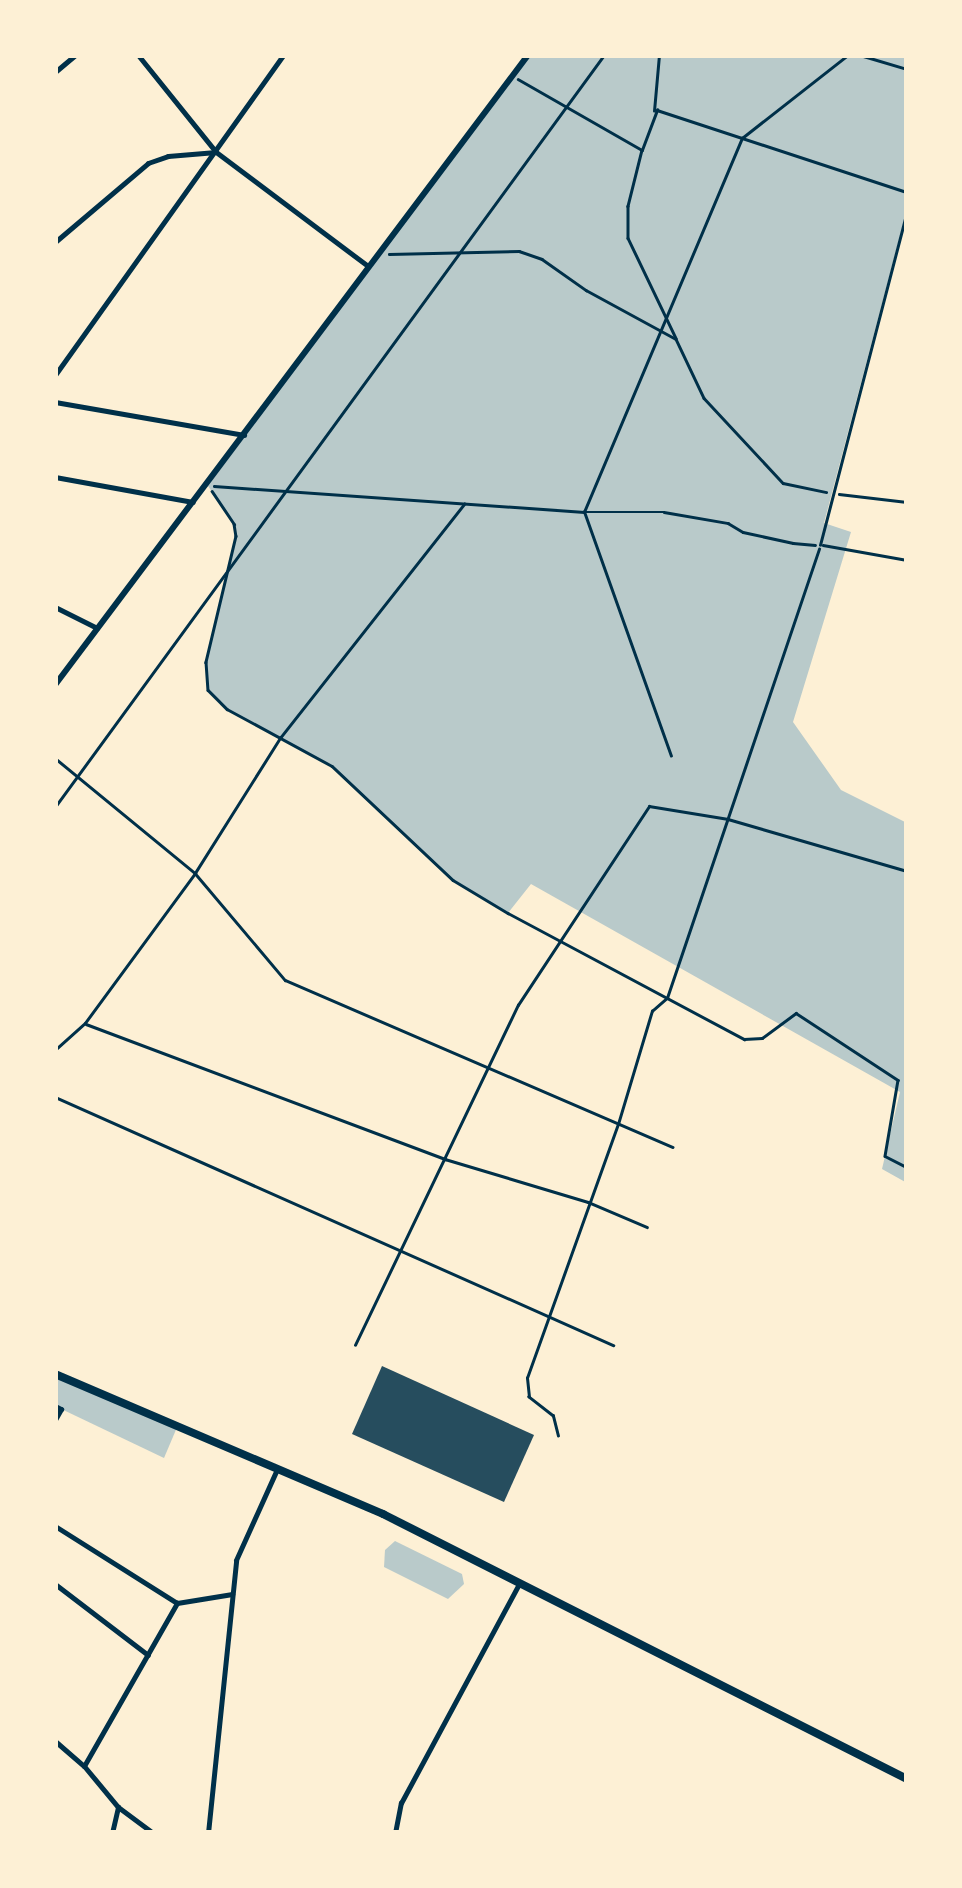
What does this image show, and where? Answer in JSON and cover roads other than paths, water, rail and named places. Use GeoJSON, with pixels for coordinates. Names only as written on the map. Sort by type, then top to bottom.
{"type":"FeatureCollection","features":[{"type":"Feature","properties":{"kind":"highway"},"geometry":{"type":"LineString","coordinates":[[55,1374],[383,1514],[907,1779]]}},
{"type":"Feature","properties":{"kind":"street"},"geometry":{"type":"LineString","coordinates":[[55,72],[75,55]]}},
{"type":"Feature","properties":{"kind":"street"},"geometry":{"type":"LineString","coordinates":[[138,55],[216,152],[368,266]]}},
{"type":"Feature","properties":{"kind":"street"},"geometry":{"type":"LineString","coordinates":[[55,375],[283,55]]}},
{"type":"Feature","properties":{"kind":"street"},"geometry":{"type":"LineString","coordinates":[[55,685],[528,55]]}},
{"type":"Feature","properties":{"kind":"street"},"geometry":{"type":"LineString","coordinates":[[55,242],[148,163],[168,156],[216,152]]}},
{"type":"Feature","properties":{"kind":"street"},"geometry":{"type":"LineString","coordinates":[[55,402],[245,436]]}},
{"type":"Feature","properties":{"kind":"street"},"geometry":{"type":"LineString","coordinates":[[55,477],[196,502]]}},
{"type":"Feature","properties":{"kind":"street"},"geometry":{"type":"LineString","coordinates":[[55,608],[98,629]]}},
{"type":"Feature","properties":{"kind":"street"},"geometry":{"type":"LineString","coordinates":[[55,1406],[61,1409],[55,1420]]}},
{"type":"Feature","properties":{"kind":"street"},"geometry":{"type":"LineString","coordinates":[[208,1833],[236,1560],[276,1469]]}},
{"type":"Feature","properties":{"kind":"street"},"geometry":{"type":"LineString","coordinates":[[55,1526],[176,1603],[232,1594]]}},
{"type":"Feature","properties":{"kind":"street"},"geometry":{"type":"LineString","coordinates":[[395,1833],[400,1803],[520,1582]]}},
{"type":"Feature","properties":{"kind":"street"},"geometry":{"type":"LineString","coordinates":[[55,1584],[148,1656]]}},
{"type":"Feature","properties":{"kind":"street"},"geometry":{"type":"LineString","coordinates":[[84,1766],[176,1603]]}},
{"type":"Feature","properties":{"kind":"street"},"geometry":{"type":"LineString","coordinates":[[55,1741],[84,1766],[118,1807],[153,1833]]}},
{"type":"Feature","properties":{"kind":"street"},"geometry":{"type":"LineString","coordinates":[[112,1833],[118,1807]]}},
{"type":"Feature","properties":{"kind":"lane"},"geometry":{"type":"LineString","coordinates":[[860,55],[907,69]]}},
{"type":"Feature","properties":{"kind":"lane"},"geometry":{"type":"LineString","coordinates":[[820,545],[907,210]]}}]}
